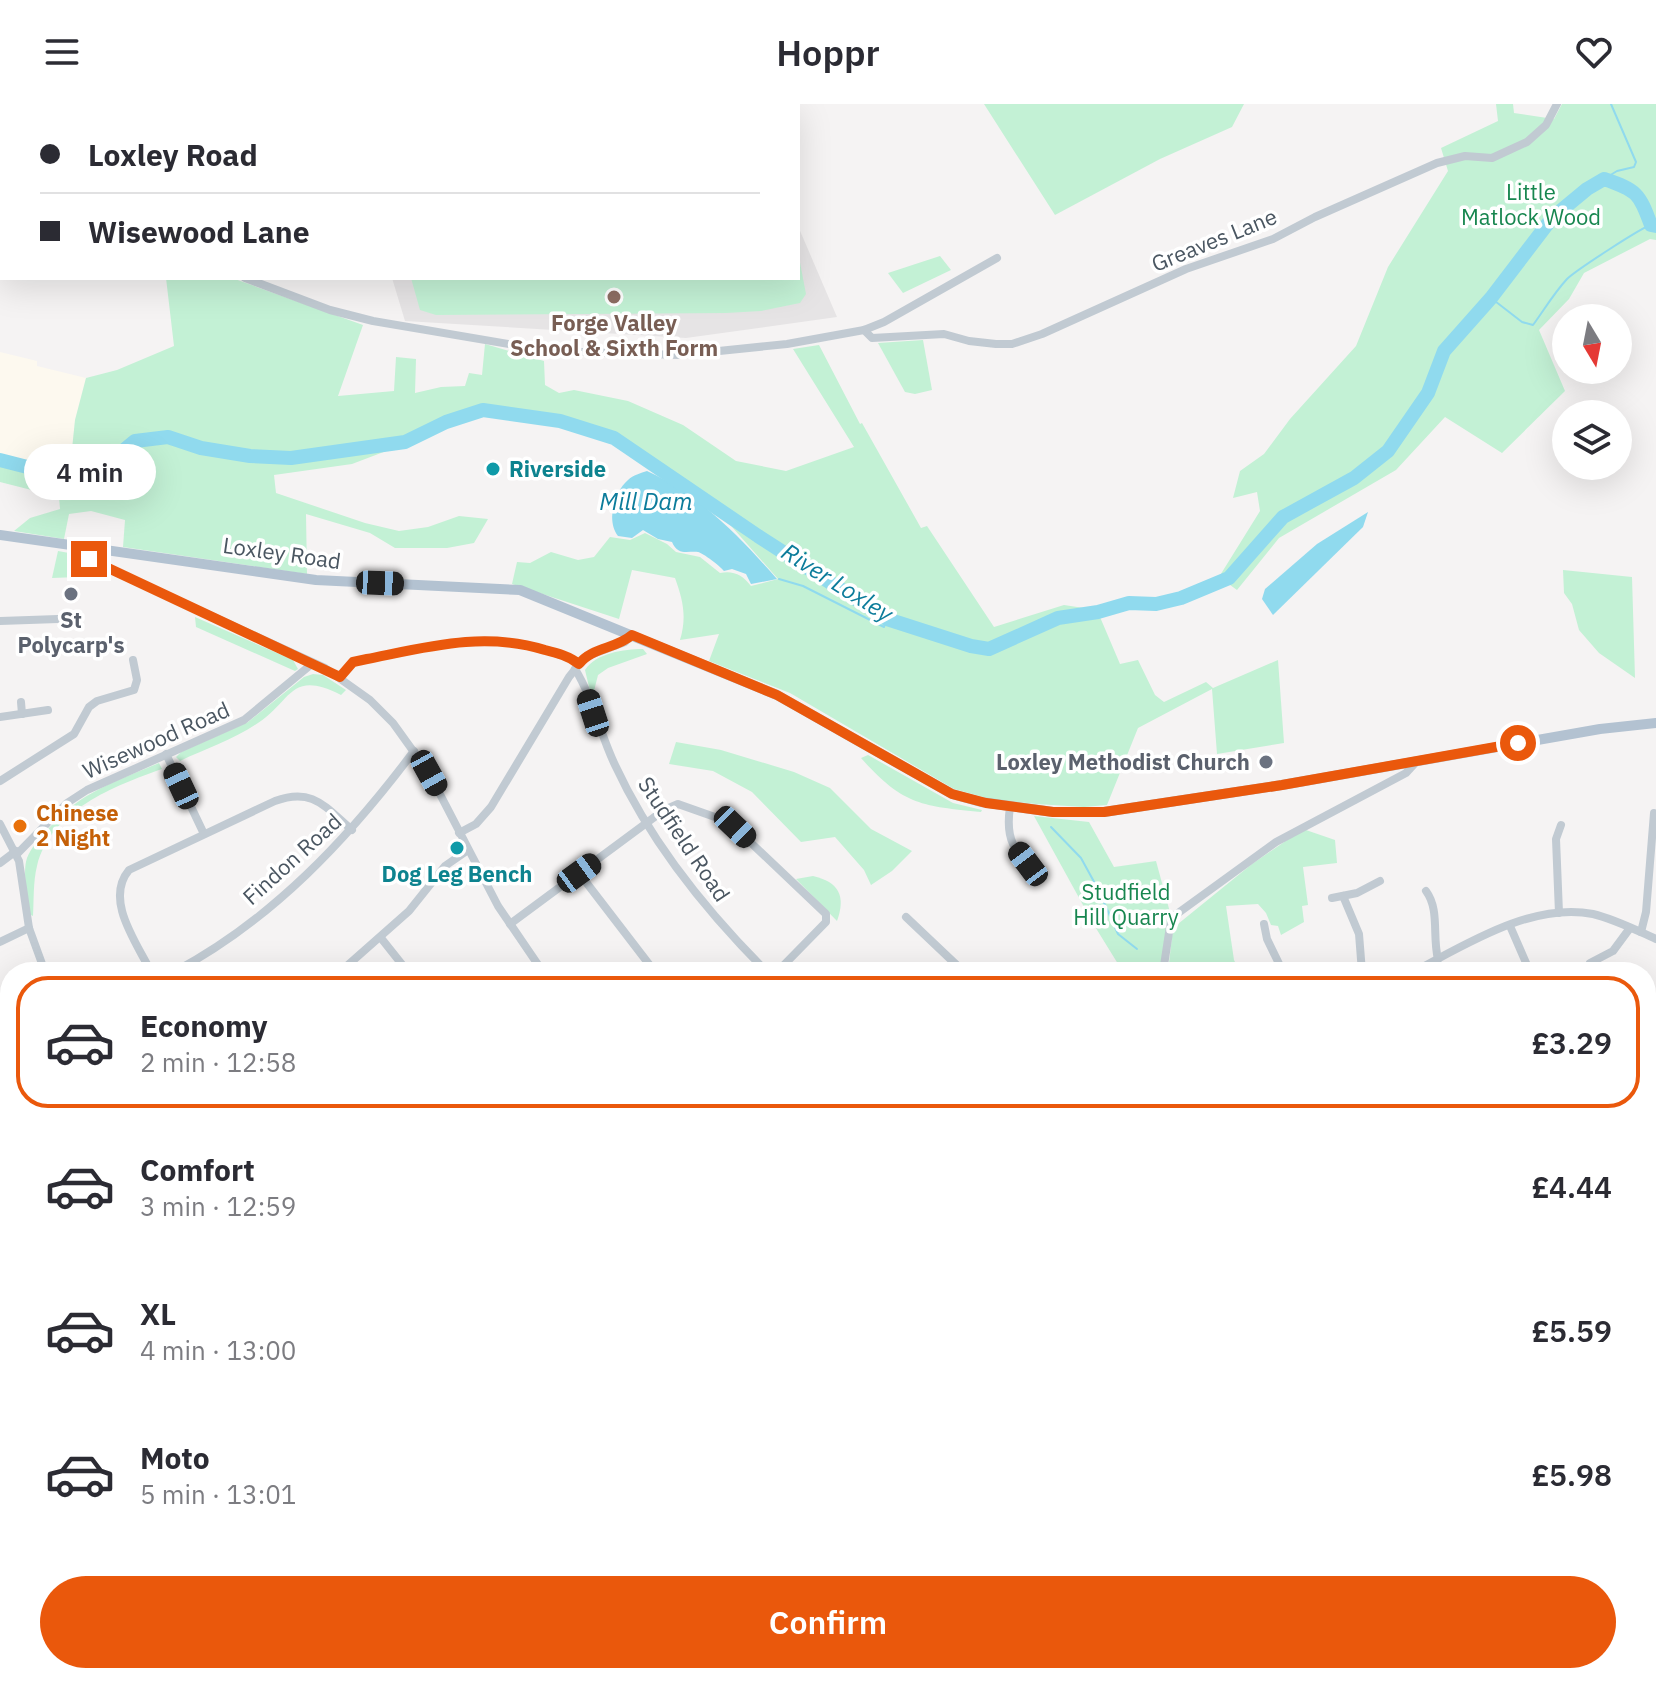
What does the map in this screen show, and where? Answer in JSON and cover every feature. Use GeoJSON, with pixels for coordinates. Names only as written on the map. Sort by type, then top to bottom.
{"type":"FeatureCollection","features":[{"type":"Feature","properties":{"kind":"main road","name":"Loxley Road"},"geometry":{"type":"LineString","coordinates":[[0,535],[338,582],[507,588],[537,595],[777,695],[952,794],[1010,807],[1079,814],[1104,812],[1600,729],[1656,723]]}},
{"type":"Feature","properties":{"kind":"street","name":"Greaves Lane"},"geometry":{"type":"LineString","coordinates":[[864,330],[872,338],[944,334],[969,341],[1012,344],[1042,334],[1186,269],[1273,239],[1437,163],[1465,156],[1492,158],[1527,142],[1546,125],[1557,104]]}},
{"type":"Feature","properties":{"kind":"street"},"geometry":{"type":"LineString","coordinates":[[250,280],[330,310],[373,321],[550,351],[680,355],[787,344],[864,330],[884,322],[997,258]]}},
{"type":"Feature","properties":{"kind":"street"},"geometry":{"type":"LineString","coordinates":[[84,547],[85,555],[94,562],[340,677],[393,723],[442,795],[468,850],[510,924],[536,962]]}},
{"type":"Feature","properties":{"kind":"street"},"geometry":{"type":"LineString","coordinates":[[0,621],[58,619]]}},
{"type":"Feature","properties":{"kind":"street"},"geometry":{"type":"LineString","coordinates":[[459,833],[476,824],[491,807],[577,666],[585,657],[625,642],[632,635]]}},
{"type":"Feature","properties":{"kind":"street"},"geometry":{"type":"LineString","coordinates":[[340,677],[353,662],[476,639],[533,646],[565,656],[577,666]]}},
{"type":"Feature","properties":{"kind":"street"},"geometry":{"type":"LineString","coordinates":[[0,781],[74,734],[89,707],[97,701],[134,690],[136,671],[133,660]]}},
{"type":"Feature","properties":{"kind":"street","name":"Wisewood Road"},"geometry":{"type":"LineString","coordinates":[[0,863],[16,853],[67,803],[105,781],[244,720],[313,663]]}},
{"type":"Feature","properties":{"kind":"street","name":"Studfield Road"},"geometry":{"type":"LineString","coordinates":[[577,666],[615,766],[647,823],[708,909],[758,962]]}},
{"type":"Feature","properties":{"kind":"street"},"geometry":{"type":"LineString","coordinates":[[21,702],[22,714]]}},
{"type":"Feature","properties":{"kind":"street"},"geometry":{"type":"LineString","coordinates":[[0,717],[48,710]]}},
{"type":"Feature","properties":{"kind":"street","name":"Findon Road"},"geometry":{"type":"LineString","coordinates":[[190,962],[223,942],[297,885],[352,830],[414,751]]}},
{"type":"Feature","properties":{"kind":"street"},"geometry":{"type":"LineString","coordinates":[[166,754],[204,834]]}},
{"type":"Feature","properties":{"kind":"street"},"geometry":{"type":"LineString","coordinates":[[1165,962],[1174,916],[1276,842],[1406,773],[1417,761]]}},
{"type":"Feature","properties":{"kind":"street"},"geometry":{"type":"LineString","coordinates":[[146,962],[121,909],[120,884],[129,870],[275,801],[297,795],[314,798],[352,830]]}},
{"type":"Feature","properties":{"kind":"street"},"geometry":{"type":"LineString","coordinates":[[510,924],[671,805],[678,804],[725,820],[823,910],[826,922],[787,962]]}},
{"type":"Feature","properties":{"kind":"street"},"geometry":{"type":"LineString","coordinates":[[1010,807],[1009,839],[1039,873]]}},
{"type":"Feature","properties":{"kind":"street"},"geometry":{"type":"LineString","coordinates":[[1641,932],[1646,912],[1654,813]]}},
{"type":"Feature","properties":{"kind":"street"},"geometry":{"type":"LineString","coordinates":[[0,824],[16,853],[29,928],[41,962]]}},
{"type":"Feature","properties":{"kind":"street"},"geometry":{"type":"LineString","coordinates":[[1559,913],[1556,839],[1561,825]]}},
{"type":"Feature","properties":{"kind":"street"},"geometry":{"type":"LineString","coordinates":[[352,962],[409,911],[445,866],[468,850]]}},
{"type":"Feature","properties":{"kind":"street"},"geometry":{"type":"LineString","coordinates":[[579,873],[647,962]]}},
{"type":"Feature","properties":{"kind":"street"},"geometry":{"type":"LineString","coordinates":[[1332,898],[1357,893],[1380,881]]}},
{"type":"Feature","properties":{"kind":"street"},"geometry":{"type":"LineString","coordinates":[[1426,891],[1435,910],[1434,943],[1438,959]]}},
{"type":"Feature","properties":{"kind":"street"},"geometry":{"type":"LineString","coordinates":[[1343,896],[1359,934],[1361,962]]}},
{"type":"Feature","properties":{"kind":"street"},"geometry":{"type":"LineString","coordinates":[[1432,962],[1510,926],[1559,913],[1596,915],[1656,939]]}},
{"type":"Feature","properties":{"kind":"street"},"geometry":{"type":"LineString","coordinates":[[906,917],[953,962]]}},
{"type":"Feature","properties":{"kind":"street"},"geometry":{"type":"LineString","coordinates":[[1510,926],[1526,962]]}},
{"type":"Feature","properties":{"kind":"street"},"geometry":{"type":"LineString","coordinates":[[0,942],[29,928]]}},
{"type":"Feature","properties":{"kind":"street"},"geometry":{"type":"LineString","coordinates":[[1276,931],[1264,928],[1279,962]]}},
{"type":"Feature","properties":{"kind":"street"},"geometry":{"type":"LineString","coordinates":[[1592,962],[1613,951],[1630,928]]}},
{"type":"Feature","properties":{"kind":"street"},"geometry":{"type":"LineString","coordinates":[[381,938],[400,962]]}},
{"type":"Feature","properties":{"kind":"shaded area","name":"Forge Valley School & Sixth Form"},"geometry":{"type":"Polygon","coordinates":[[[800,231],[837,317],[686,338],[405,321],[393,280],[800,280],[800,231]]]}},
{"type":"Feature","properties":{"kind":"shaded area"},"geometry":{"type":"Polygon","coordinates":[[[0,352],[37,361],[37,366],[86,378],[75,420],[70,469],[0,456],[0,352]]]}},
{"type":"Feature","properties":{"kind":"green space"},"geometry":{"type":"Polygon","coordinates":[[[984,104],[1244,104],[1232,127],[1160,159],[1055,215],[984,104]]]}},
{"type":"Feature","properties":{"kind":"green space","name":"Little Matlock Wood"},"geometry":{"type":"Polygon","coordinates":[[[1496,104],[1513,104],[1514,113],[1554,119],[1562,104],[1656,104],[1656,240],[1650,239],[1584,273],[1564,304],[1552,304],[1552,317],[1539,330],[1552,360],[1552,384],[1562,384],[1565,391],[1552,400],[1552,404],[1502,453],[1445,417],[1396,470],[1279,538],[1237,590],[1219,577],[1260,511],[1257,492],[1233,498],[1240,471],[1264,454],[1290,419],[1356,346],[1388,267],[1448,171],[1441,148],[1498,121],[1496,104]]]}},
{"type":"Feature","properties":{"kind":"green space"},"geometry":{"type":"Polygon","coordinates":[[[940,256],[951,270],[903,293],[888,273],[940,256]]]}},
{"type":"Feature","properties":{"kind":"green space"},"geometry":{"type":"Polygon","coordinates":[[[800,262],[806,294],[800,303],[761,311],[726,313],[436,315],[420,310],[412,280],[800,280],[800,262]]]}},
{"type":"Feature","properties":{"kind":"green space"},"geometry":{"type":"Polygon","coordinates":[[[166,280],[238,280],[363,325],[338,396],[394,391],[396,357],[416,359],[415,393],[465,386],[469,373],[482,375],[485,344],[544,361],[545,385],[559,393],[574,390],[628,401],[683,425],[736,461],[786,471],[854,447],[793,349],[819,345],[860,424],[921,528],[927,526],[994,627],[1064,605],[1097,610],[1120,664],[1138,660],[1155,695],[1164,702],[1206,682],[1213,688],[1278,660],[1284,743],[1217,754],[1212,689],[1138,728],[1107,805],[1036,804],[990,799],[954,789],[790,693],[709,661],[719,634],[680,640],[683,609],[675,578],[632,570],[619,619],[512,584],[517,562],[530,563],[551,552],[578,560],[594,557],[610,537],[630,540],[645,533],[676,552],[700,557],[720,573],[737,574],[751,586],[778,579],[718,511],[659,471],[632,458],[616,441],[555,420],[525,414],[450,419],[402,445],[352,464],[274,475],[276,493],[399,531],[428,527],[459,516],[488,519],[474,543],[447,548],[395,548],[370,533],[306,514],[307,574],[123,547],[125,520],[91,511],[69,514],[64,539],[14,531],[30,518],[60,509],[59,497],[0,482],[0,456],[70,469],[75,420],[86,378],[117,370],[174,346],[166,280]]]}},
{"type":"Feature","properties":{"kind":"green space"},"geometry":{"type":"Polygon","coordinates":[[[923,340],[932,390],[915,394],[905,392],[878,343],[923,340]]]}},
{"type":"Feature","properties":{"kind":"green space"},"geometry":{"type":"Polygon","coordinates":[[[58,551],[80,555],[104,576],[52,578],[58,551]]]}},
{"type":"Feature","properties":{"kind":"green space"},"geometry":{"type":"Polygon","coordinates":[[[1563,570],[1632,577],[1635,678],[1599,653],[1579,630],[1572,604],[1564,593],[1563,570]]]}},
{"type":"Feature","properties":{"kind":"green space"},"geometry":{"type":"Polygon","coordinates":[[[195,617],[293,660],[298,669],[295,671],[196,627],[195,617]]]}},
{"type":"Feature","properties":{"kind":"green space"},"geometry":{"type":"Polygon","coordinates":[[[643,649],[647,654],[608,668],[598,675],[594,691],[590,691],[585,670],[590,664],[611,653],[643,649]]]}},
{"type":"Feature","properties":{"kind":"green space"},"geometry":{"type":"Polygon","coordinates":[[[323,675],[346,690],[341,695],[311,685],[301,687],[249,729],[180,761],[176,757],[248,722],[304,677],[323,675]]]}},
{"type":"Feature","properties":{"kind":"green space"},"geometry":{"type":"Polygon","coordinates":[[[676,742],[721,750],[794,772],[830,788],[871,829],[912,851],[892,871],[871,885],[864,870],[835,837],[801,842],[752,792],[713,771],[669,764],[676,742]]]}},
{"type":"Feature","properties":{"kind":"green space"},"geometry":{"type":"Polygon","coordinates":[[[868,755],[953,803],[982,810],[943,808],[914,800],[876,774],[861,758],[868,755]]]}},
{"type":"Feature","properties":{"kind":"green space"},"geometry":{"type":"Polygon","coordinates":[[[159,763],[162,769],[105,792],[70,815],[56,830],[44,846],[37,866],[33,916],[29,914],[26,864],[40,839],[61,816],[86,796],[159,763]]]}},
{"type":"Feature","properties":{"kind":"green space","name":"Studfield Hill Quarry"},"geometry":{"type":"Polygon","coordinates":[[[1034,816],[1089,822],[1114,867],[1156,861],[1171,916],[1162,962],[1117,962],[1034,816]]]}},
{"type":"Feature","properties":{"kind":"green space","name":"Studfield Hill Quarry"},"geometry":{"type":"Polygon","coordinates":[[[1303,829],[1335,840],[1337,863],[1303,867],[1308,905],[1302,906],[1304,922],[1281,935],[1278,926],[1271,925],[1258,904],[1226,906],[1235,962],[1169,962],[1173,928],[1252,864],[1303,829]]]}},
{"type":"Feature","properties":{"kind":"green space"},"geometry":{"type":"Polygon","coordinates":[[[813,876],[829,882],[838,891],[841,904],[837,921],[796,879],[813,876]]]}},
{"type":"Feature","properties":{"kind":"water","name":"Mill Dam"},"geometry":{"type":"Polygon","coordinates":[[[647,471],[702,505],[734,533],[777,579],[751,584],[746,574],[732,569],[724,571],[700,553],[680,551],[672,542],[658,539],[643,530],[632,538],[618,536],[612,515],[616,499],[628,480],[647,471]]]}},
{"type":"Feature","properties":{"kind":"water"},"geometry":{"type":"Polygon","coordinates":[[[1368,512],[1363,527],[1273,615],[1262,599],[1265,589],[1317,544],[1368,512]]]}},
{"type":"Feature","properties":{"kind":"waterway"},"geometry":{"type":"LineString","coordinates":[[1604,179],[1617,171],[1634,167],[1636,162],[1611,104]]}},
{"type":"Feature","properties":{"kind":"waterway","name":"River Loxley"},"geometry":{"type":"LineString","coordinates":[[0,460],[43,471],[83,475],[96,473],[135,441],[168,437],[201,448],[250,456],[291,458],[405,442],[446,422],[483,410],[560,421],[614,438],[887,619],[989,649],[1058,618],[1129,603],[1156,604],[1181,598],[1229,578],[1283,517],[1354,478],[1388,451],[1428,393],[1444,351],[1491,298],[1552,218],[1587,189],[1604,179],[1624,186],[1640,199],[1651,225],[1656,226]]}},
{"type":"Feature","properties":{"kind":"waterway"},"geometry":{"type":"LineString","coordinates":[[1491,298],[1522,322],[1533,325],[1567,279],[1651,225]]}},
{"type":"Feature","properties":{"kind":"waterway","name":"River Loxley"},"geometry":{"type":"LineString","coordinates":[[649,468],[652,462]]}},
{"type":"Feature","properties":{"kind":"waterway"},"geometry":{"type":"LineString","coordinates":[[779,579],[803,586],[884,627],[887,619]]}},
{"type":"Feature","properties":{"kind":"waterway"},"geometry":{"type":"LineString","coordinates":[[1051,827],[1081,858],[1118,934],[1137,949]]}},
{"type":"Feature","properties":{"kind":"place","name":"Forge Valley School & Sixth Form"},"geometry":{"type":"Point","coordinates":[614,297]}},
{"type":"Feature","properties":{"kind":"place","name":"Riverside"},"geometry":{"type":"Point","coordinates":[493,469]}},
{"type":"Feature","properties":{"kind":"place","name":"St Polycarp's"},"geometry":{"type":"Point","coordinates":[71,594]}},
{"type":"Feature","properties":{"kind":"place","name":"Loxley Methodist Church"},"geometry":{"type":"Point","coordinates":[1266,762]}},
{"type":"Feature","properties":{"kind":"place","name":"Chinese 2 Night"},"geometry":{"type":"Point","coordinates":[20,826]}},
{"type":"Feature","properties":{"kind":"place","name":"Dog Leg Bench"},"geometry":{"type":"Point","coordinates":[457,848]}},
{"type":"Feature","properties":{"kind":"route"},"geometry":{"type":"LineString","coordinates":[[89,559],[340,677],[353,662],[476,639],[533,646],[579,664],[585,657],[625,642],[632,635],[777,695],[952,794],[1010,807],[1079,814],[1104,812],[1282,785],[1518,743]]}}]}
